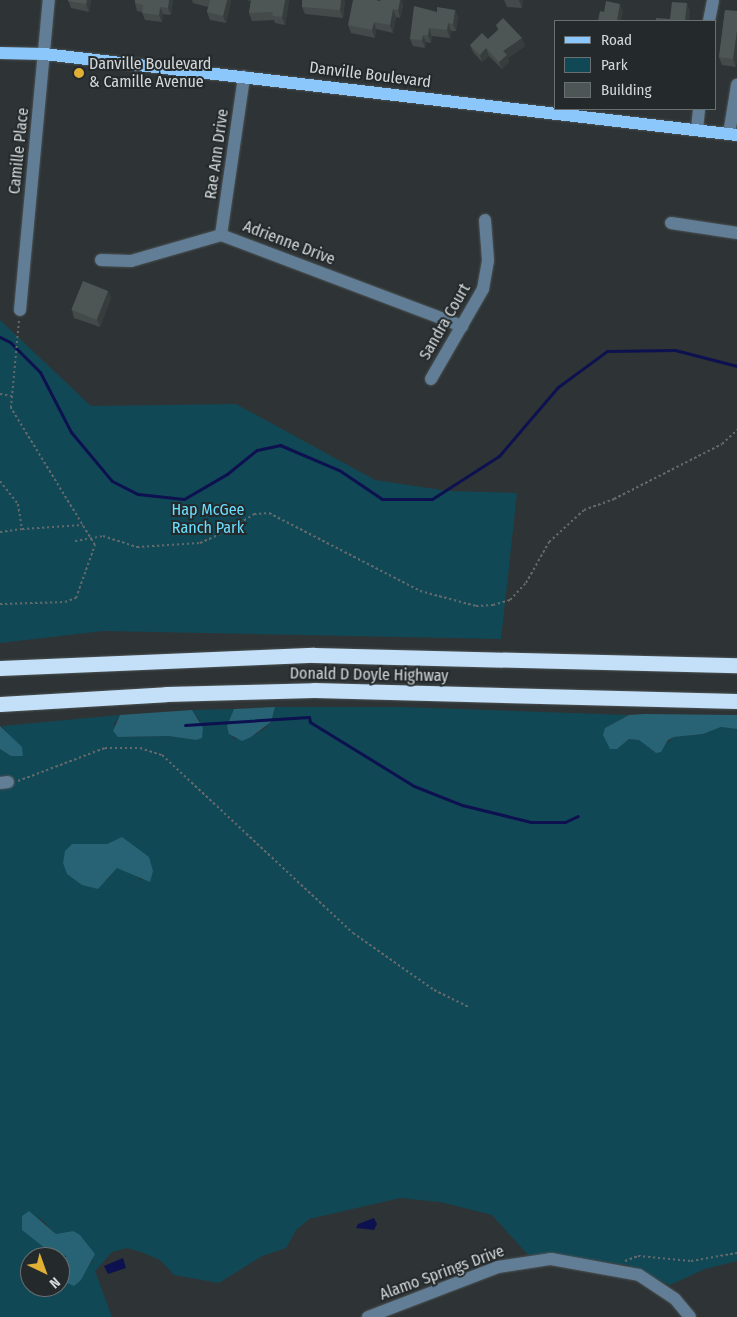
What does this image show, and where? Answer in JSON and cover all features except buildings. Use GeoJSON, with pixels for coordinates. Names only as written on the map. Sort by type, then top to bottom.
{"type":"FeatureCollection","features":[{"type":"Feature","properties":{"kind":"highway","name":"Donald D Doyle Highway"},"geometry":{"type":"LineString","coordinates":[[0,668],[314,655],[737,665]]}},
{"type":"Feature","properties":{"kind":"highway","name":"Donald D Doyle Highway"},"geometry":{"type":"LineString","coordinates":[[0,704],[166,694],[314,690],[737,701]]}},
{"type":"Feature","properties":{"kind":"main road","name":"Danville Boulevard"},"geometry":{"type":"LineString","coordinates":[[0,52],[44,54],[733,134]]}},
{"type":"Feature","properties":{"kind":"street","name":"Camille Place"},"geometry":{"type":"LineString","coordinates":[[20,310],[49,0]]}},
{"type":"Feature","properties":{"kind":"street"},"geometry":{"type":"LineString","coordinates":[[709,20],[713,0]]}},
{"type":"Feature","properties":{"kind":"street","name":"Rae Ann Drive"},"geometry":{"type":"LineString","coordinates":[[221,235],[244,77]]}},
{"type":"Feature","properties":{"kind":"street"},"geometry":{"type":"LineString","coordinates":[[733,134],[737,85]]}},
{"type":"Feature","properties":{"kind":"street"},"geometry":{"type":"LineString","coordinates":[[697,129],[699,110]]}},
{"type":"Feature","properties":{"kind":"street","name":"Sandra Court"},"geometry":{"type":"LineString","coordinates":[[431,379],[483,289],[488,260],[485,220]]}},
{"type":"Feature","properties":{"kind":"street"},"geometry":{"type":"LineString","coordinates":[[671,223],[737,233]]}},
{"type":"Feature","properties":{"kind":"street","name":"Adrienne Drive"},"geometry":{"type":"LineString","coordinates":[[101,260],[131,261],[221,235],[462,326]]}},
{"type":"Feature","properties":{"kind":"street","name":"Alamo Springs Drive"},"geometry":{"type":"LineString","coordinates":[[368,1317],[498,1268],[551,1259],[639,1275],[670,1295],[690,1317]]}},
{"type":"Feature","properties":{"kind":"path"},"geometry":{"type":"LineString","coordinates":[[0,604],[66,602],[76,598],[95,545],[11,408],[20,310]]}},
{"type":"Feature","properties":{"kind":"path"},"geometry":{"type":"LineString","coordinates":[[0,394],[11,396]]}},
{"type":"Feature","properties":{"kind":"path"},"geometry":{"type":"LineString","coordinates":[[75,541],[103,536],[137,547],[200,543],[227,531],[254,514],[269,513],[420,591],[476,606],[493,605],[510,600],[526,583],[549,542],[584,510],[614,499],[722,444],[737,430]]}},
{"type":"Feature","properties":{"kind":"path"},"geometry":{"type":"LineString","coordinates":[[0,481],[18,504],[22,528]]}},
{"type":"Feature","properties":{"kind":"path"},"geometry":{"type":"LineString","coordinates":[[0,532],[22,528],[82,525]]}},
{"type":"Feature","properties":{"kind":"path"},"geometry":{"type":"LineString","coordinates":[[4,783],[105,748],[145,748],[162,755],[353,933],[434,990],[469,1007]]}},
{"type":"Feature","properties":{"kind":"path"},"geometry":{"type":"LineString","coordinates":[[625,1261],[638,1256],[691,1261],[737,1252]]}},
{"type":"Feature","properties":{"kind":"green space","name":"Hap McGee Ranch Park"},"geometry":{"type":"Polygon","coordinates":[[[0,320],[91,406],[236,404],[375,480],[448,491],[517,493],[501,639],[103,631],[0,643],[0,320]]]}},
{"type":"Feature","properties":{"kind":"green space"},"geometry":{"type":"Polygon","coordinates":[[[275,707],[401,707],[629,715],[610,725],[617,749],[629,739],[639,740],[656,753],[674,737],[703,734],[721,727],[737,729],[737,1261],[705,1269],[670,1285],[627,1265],[553,1254],[528,1255],[492,1215],[440,1202],[400,1198],[309,1219],[296,1230],[286,1248],[262,1256],[219,1283],[174,1275],[160,1260],[141,1252],[127,1248],[112,1252],[95,1271],[112,1317],[0,1317],[0,749],[11,756],[23,755],[2,726],[120,715],[114,724],[118,737],[168,736],[196,740],[200,721],[192,710],[234,709],[227,726],[234,739],[251,737],[271,722],[275,707]],[[122,837],[107,844],[72,844],[106,881],[117,868],[132,872],[143,882],[122,837]]]}},
{"type":"Feature","properties":{"kind":"shaded area"},"geometry":{"type":"Polygon","coordinates":[[[275,707],[271,722],[251,737],[242,741],[229,734],[227,726],[234,709],[275,707]]]}},
{"type":"Feature","properties":{"kind":"shaded area"},"geometry":{"type":"Polygon","coordinates":[[[192,710],[203,728],[202,738],[196,740],[168,736],[118,737],[113,731],[120,715],[192,710]]]}},
{"type":"Feature","properties":{"kind":"shaded area"},"geometry":{"type":"Polygon","coordinates":[[[629,715],[737,715],[737,729],[721,727],[703,734],[674,737],[668,740],[661,752],[656,753],[639,740],[629,739],[617,749],[610,749],[603,735],[605,728],[629,715]]]}},
{"type":"Feature","properties":{"kind":"shaded area"},"geometry":{"type":"Polygon","coordinates":[[[0,726],[22,747],[23,756],[11,756],[0,749],[0,726]]]}},
{"type":"Feature","properties":{"kind":"shaded area"},"geometry":{"type":"Polygon","coordinates":[[[122,837],[149,857],[153,871],[150,882],[117,868],[98,889],[82,885],[67,874],[63,863],[65,851],[72,844],[107,844],[122,837]]]}},
{"type":"Feature","properties":{"kind":"shaded area"},"geometry":{"type":"Polygon","coordinates":[[[29,1211],[56,1234],[73,1231],[80,1235],[95,1254],[81,1280],[74,1286],[70,1284],[70,1247],[44,1247],[22,1230],[22,1216],[29,1211]]]}},
{"type":"Feature","properties":{"kind":"shaded area"},"geometry":{"type":"Polygon","coordinates":[[[374,1218],[377,1224],[374,1230],[356,1228],[358,1224],[374,1218]]]}},
{"type":"Feature","properties":{"kind":"shaded area"},"geometry":{"type":"Polygon","coordinates":[[[123,1258],[126,1268],[108,1274],[104,1266],[123,1258]]]}},
{"type":"Feature","properties":{"kind":"waterway"},"geometry":{"type":"LineString","coordinates":[[0,337],[10,342],[40,372],[71,432],[112,481],[138,494],[184,499],[227,474],[257,450],[280,445],[339,470],[382,499],[432,499],[499,456],[558,387],[607,351],[675,350],[737,366]]}},
{"type":"Feature","properties":{"kind":"waterway"},"geometry":{"type":"LineString","coordinates":[[185,725],[309,717],[310,722],[414,786],[462,805],[531,822],[565,822],[578,816]]}},
{"type":"Feature","properties":{"kind":"place","name":"Danville Boulevard & Camille Avenue"},"geometry":{"type":"Point","coordinates":[79,73]}}]}
